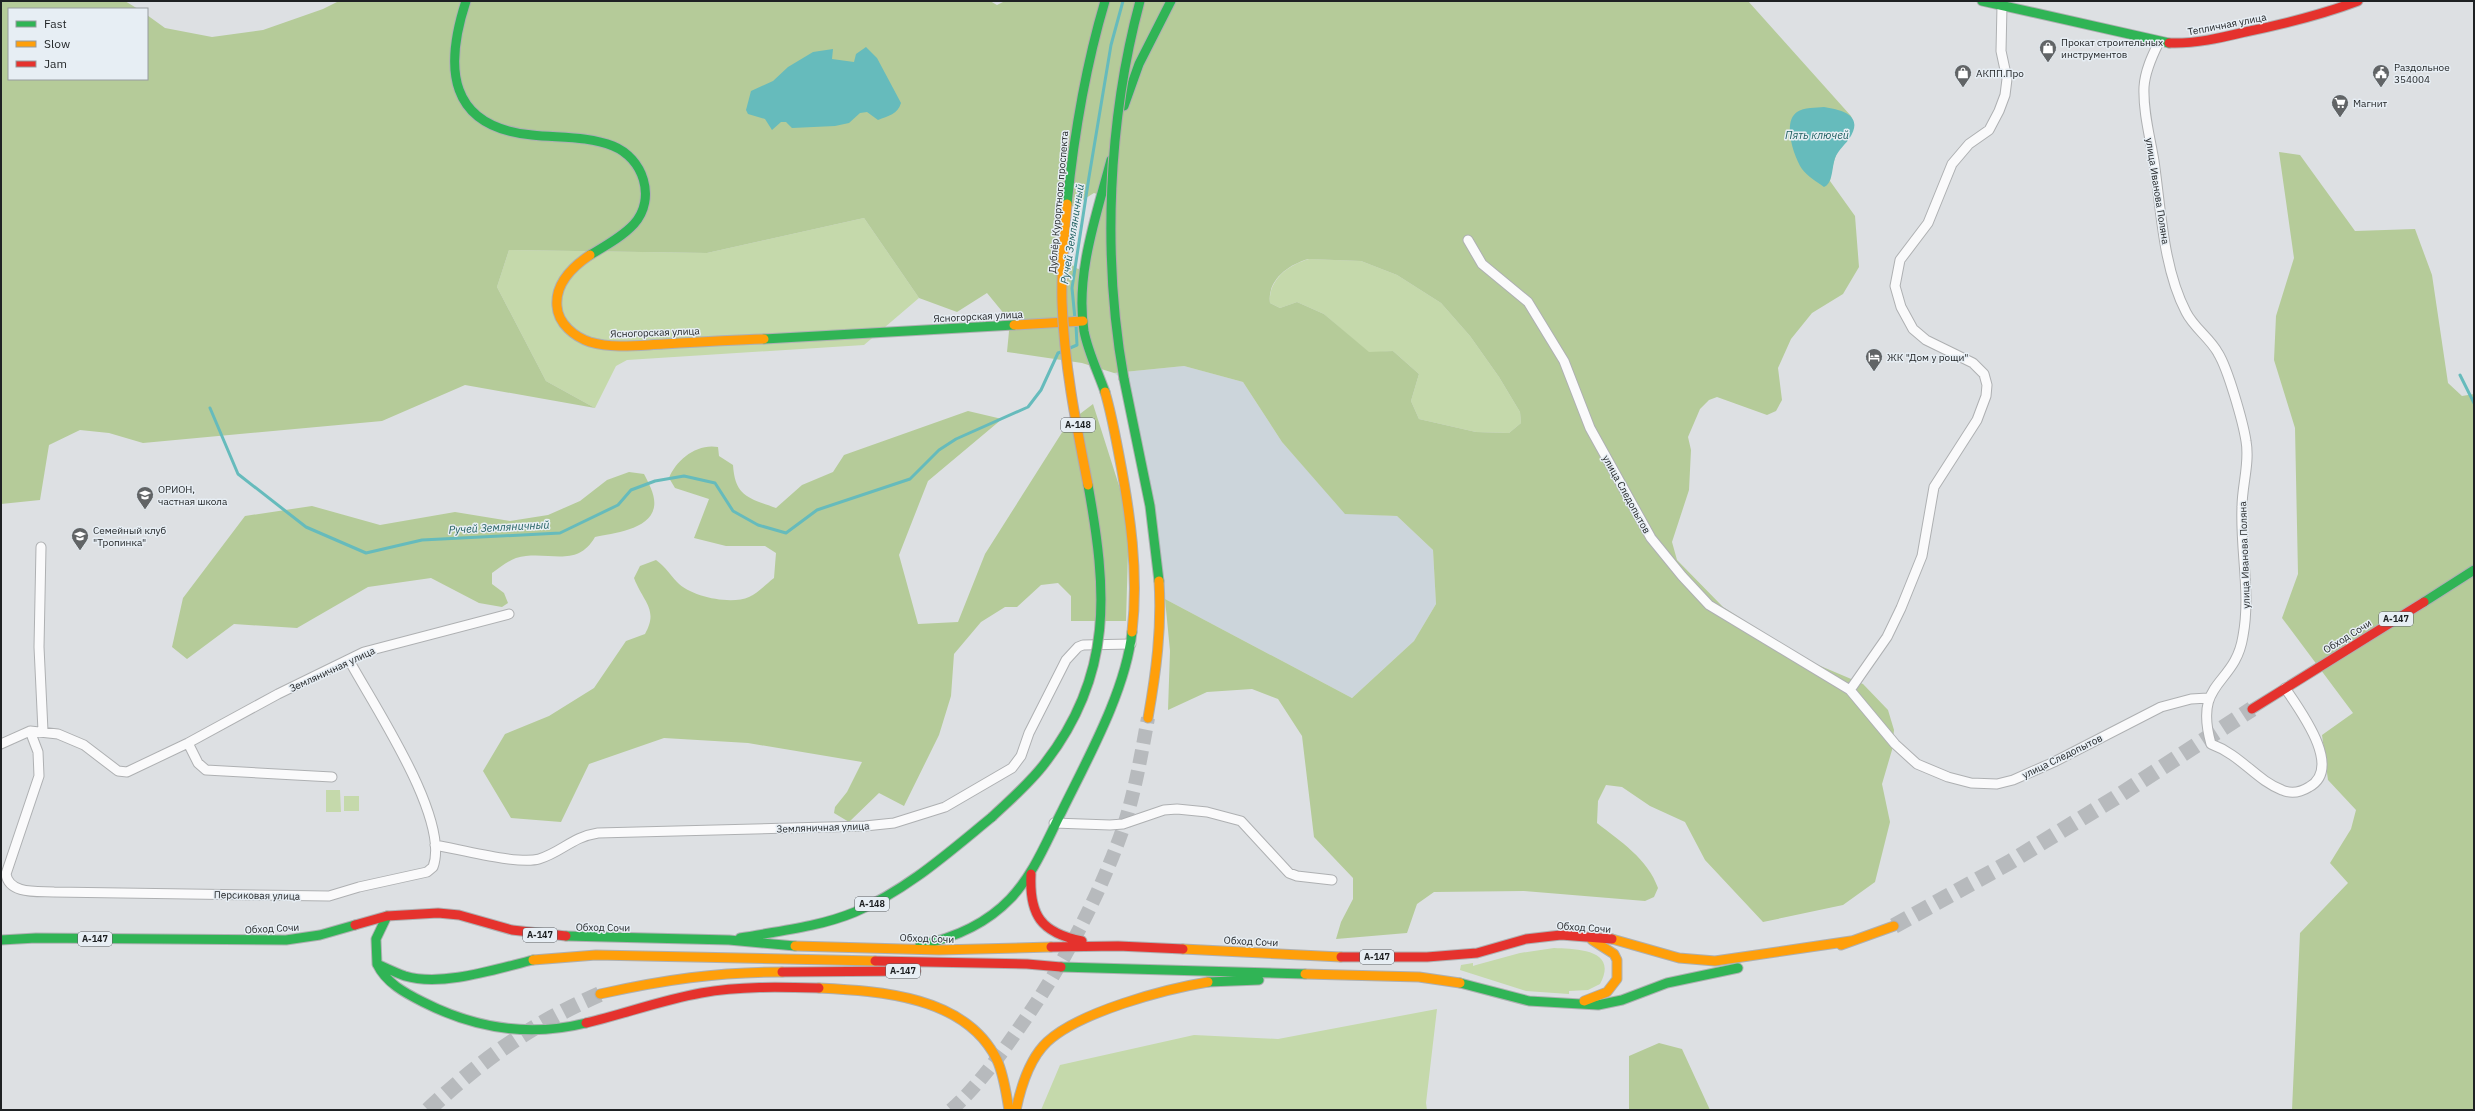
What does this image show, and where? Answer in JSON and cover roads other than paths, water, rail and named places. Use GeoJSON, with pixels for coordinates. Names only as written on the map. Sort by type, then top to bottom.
{"type":"FeatureCollection","features":[{"type":"Feature","properties":{"kind":"main road","name":"Ясногорская улица"},"geometry":{"type":"LineString","coordinates":[[466,1],[456,31],[451,60],[456,86],[464,100],[478,116],[497,128],[519,134],[611,145],[628,155],[639,167],[645,180],[645,195],[636,222],[628,230],[579,262],[566,275],[558,291],[556,306],[561,320],[569,332],[584,342],[599,345],[628,346],[1083,321]]}},
{"type":"Feature","properties":{"kind":"main road","name":"Дублёр Курортного проспекта"},"geometry":{"type":"LineString","coordinates":[[729,940],[812,925],[872,904],[919,875],[992,817],[1027,784],[1064,735],[1090,681],[1097,655],[1102,624],[1104,591],[1102,560],[1069,382],[1063,314],[1062,279],[1069,184],[1077,120],[1096,28],[1105,1]]}},
{"type":"Feature","properties":{"kind":"main road"},"geometry":{"type":"LineString","coordinates":[[1140,1],[1129,51],[1117,130],[1110,230],[1112,299],[1124,379],[1154,524],[1159,573],[1158,659],[1148,718]]}},
{"type":"Feature","properties":{"kind":"main road"},"geometry":{"type":"LineString","coordinates":[[1031,873],[1100,731],[1126,666],[1131,644],[1134,581],[1123,484],[1108,406],[1087,342],[1083,321],[1083,294],[1087,266],[1127,96],[1139,64],[1171,1]]}},
{"type":"Feature","properties":{"kind":"main road","name":"Тепличная улица"},"geometry":{"type":"LineString","coordinates":[[1982,1],[2159,42],[2176,44],[2205,41],[2330,12],[2358,1]]}},
{"type":"Feature","properties":{"kind":"main road","name":"Обход Сочи"},"geometry":{"type":"LineString","coordinates":[[2252,709],[2474,570]]}},
{"type":"Feature","properties":{"kind":"main road","name":"А-147"},"geometry":{"type":"LineString","coordinates":[[1031,873],[1030,902],[1035,913],[1043,924],[1068,939],[1118,946]]}},
{"type":"Feature","properties":{"kind":"main road","name":"А-147"},"geometry":{"type":"LineString","coordinates":[[897,948],[933,943],[985,922],[1004,906],[1031,873]]}},
{"type":"Feature","properties":{"kind":"main road","name":"Обход Сочи"},"geometry":{"type":"LineString","coordinates":[[1,940],[36,938],[189,941],[286,940],[320,935],[387,916],[432,913],[459,915],[512,930],[552,936],[729,940],[809,947],[946,950],[1118,946],[1351,957],[1427,957],[1477,952],[1541,937],[1560,935],[1608,938],[1660,954],[1696,960],[1735,959],[1850,941]]}},
{"type":"Feature","properties":{"kind":"main road"},"geometry":{"type":"LineString","coordinates":[[387,916],[376,939],[377,964],[386,979],[431,1007],[481,1024],[526,1030],[575,1026],[679,998],[725,989],[794,987],[860,990],[894,995],[942,1011],[982,1039],[996,1058],[1000,1069],[1009,1110]]}},
{"type":"Feature","properties":{"kind":"main road","name":"Обход Сочи"},"geometry":{"type":"LineString","coordinates":[[1046,967],[1302,973],[1436,978],[1513,998],[1555,1004],[1612,1003],[1667,983],[1800,957],[1894,926]]}},
{"type":"Feature","properties":{"kind":"main road","name":"А-147"},"geometry":{"type":"LineString","coordinates":[[1575,1004],[1607,992],[1617,979],[1617,960],[1614,954],[1603,945],[1585,937]]}},
{"type":"Feature","properties":{"kind":"main road","name":"А-147"},"geometry":{"type":"LineString","coordinates":[[377,964],[406,976],[423,979],[466,976],[509,964],[543,958],[596,955],[965,962],[1027,964],[1046,967]]}},
{"type":"Feature","properties":{"kind":"main road","name":"А-147"},"geometry":{"type":"LineString","coordinates":[[600,994],[648,983],[700,975],[760,972],[1007,970],[1046,967]]}},
{"type":"Feature","properties":{"kind":"main road","name":"А-147"},"geometry":{"type":"LineString","coordinates":[[1016,1110],[1023,1079],[1036,1056],[1056,1034],[1084,1019],[1200,983],[1278,979],[1302,973]]}},
{"type":"Feature","properties":{"kind":"street"},"geometry":{"type":"LineString","coordinates":[[1850,690],[1887,637],[1902,608],[1922,556],[1934,487],[1977,420],[1986,396],[1987,385],[1984,374],[1973,363],[1926,340],[1913,329],[1901,307],[1894,286],[1900,260],[1928,223],[1952,164],[1968,144],[1989,130],[1999,111],[2005,95],[2006,79],[2001,51],[2002,6]]}},
{"type":"Feature","properties":{"kind":"street","name":"улица Иванова Поляна"},"geometry":{"type":"LineString","coordinates":[[2159,42],[2146,78],[2145,101],[2159,211],[2169,258],[2186,312],[2195,326],[2218,353],[2246,441],[2248,458],[2242,509],[2246,579],[2243,638],[2233,663],[2208,698]]}},
{"type":"Feature","properties":{"kind":"street","name":"улица Следопытов"},"geometry":{"type":"LineString","coordinates":[[1468,240],[1482,264],[1528,302],[1564,361],[1590,428],[1651,538],[1682,576],[1709,605],[1850,690],[1895,744],[1917,764],[1948,777],[1971,783],[1997,784],[2013,780],[2054,762],[2161,707],[2191,699],[2208,698]]}},
{"type":"Feature","properties":{"kind":"street"},"geometry":{"type":"LineString","coordinates":[[41,547],[39,647],[43,731]]}},
{"type":"Feature","properties":{"kind":"street","name":"Земляничная улица"},"geometry":{"type":"LineString","coordinates":[[1,744],[30,731],[43,731],[58,734],[80,742],[113,768],[122,772],[127,772],[188,743],[278,694],[376,647],[509,614]]}},
{"type":"Feature","properties":{"kind":"street","name":"Земляничная улица"},"geometry":{"type":"LineString","coordinates":[[435,845],[525,861],[546,857],[571,841],[598,833],[858,827],[894,823],[945,807],[1015,765],[1021,756],[1029,732],[1066,660],[1078,647],[1083,645],[1131,644]]}},
{"type":"Feature","properties":{"kind":"street","name":"Персиковая улица"},"geometry":{"type":"LineString","coordinates":[[30,731],[38,752],[40,776],[6,874],[11,884],[24,890],[329,896],[373,883],[427,872],[433,867],[436,860],[435,845],[421,792],[384,720],[349,660]]}},
{"type":"Feature","properties":{"kind":"street"},"geometry":{"type":"LineString","coordinates":[[2208,698],[2206,719],[2212,744],[2233,753],[2273,785],[2284,791],[2296,792],[2313,785],[2319,778],[2321,757],[2314,732],[2285,688]]}},
{"type":"Feature","properties":{"kind":"street"},"geometry":{"type":"LineString","coordinates":[[188,743],[198,763],[206,770],[332,777]]}},
{"type":"Feature","properties":{"kind":"street"},"geometry":{"type":"LineString","coordinates":[[1054,823],[1087,826],[1123,824],[1164,810],[1177,809],[1201,811],[1241,821],[1289,873],[1297,876],[1332,880]]}},
{"type":"Feature","properties":{"kind":"water"},"geometry":{"type":"Polygon","coordinates":[[[866,47],[877,58],[901,103],[898,110],[892,114],[878,120],[867,112],[860,113],[849,123],[835,126],[792,128],[786,122],[781,122],[772,130],[765,119],[748,114],[746,110],[751,91],[773,81],[788,67],[813,52],[833,49],[832,59],[854,62],[856,54],[866,47]]]}},
{"type":"Feature","properties":{"kind":"water","name":"Пять ключей"},"geometry":{"type":"Polygon","coordinates":[[[1824,107],[1844,112],[1853,119],[1854,124],[1853,131],[1849,139],[1836,155],[1829,183],[1824,187],[1804,172],[1799,164],[1791,140],[1790,123],[1793,117],[1800,110],[1824,107]]]}},
{"type":"Feature","properties":{"kind":"waterway","name":"Ручей Земляничный"},"geometry":{"type":"LineString","coordinates":[[1075,319],[1072,288],[1111,45],[1123,1]]}},
{"type":"Feature","properties":{"kind":"waterway","name":"Ручей Земляничный"},"geometry":{"type":"LineString","coordinates":[[1070,348],[1077,345],[1076,325]]}},
{"type":"Feature","properties":{"kind":"waterway","name":"Ручей Земляничный"},"geometry":{"type":"LineString","coordinates":[[210,408],[238,474],[306,527],[366,553],[422,540],[560,533],[618,505],[631,490],[655,481],[684,476],[715,483],[733,511],[758,525],[786,533],[817,510],[910,479],[939,450],[956,439],[1028,407],[1041,390],[1058,353],[1061,352]]}},
{"type":"Feature","properties":{"kind":"waterway"},"geometry":{"type":"LineString","coordinates":[[2460,375],[2474,403]]}},
{"type":"Feature","properties":{"kind":"tunnel"},"geometry":{"type":"LineString","coordinates":[[1894,926],[2010,862],[2115,798],[2252,709]]}},
{"type":"Feature","properties":{"kind":"tunnel"},"geometry":{"type":"LineString","coordinates":[[951,1110],[978,1083],[1017,1031],[1060,964],[1085,918],[1097,894],[1123,830],[1136,782],[1148,718]]}},
{"type":"Feature","properties":{"kind":"tunnel"},"geometry":{"type":"LineString","coordinates":[[428,1110],[469,1074],[509,1044],[551,1018],[600,994]]}},
{"type":"Feature","properties":{"kind":"place","name":"Прокат строительных инструментов"},"geometry":{"type":"Point","coordinates":[2048,63]}},
{"type":"Feature","properties":{"kind":"place","name":"АКПП.Про"},"geometry":{"type":"Point","coordinates":[1963,88]}},
{"type":"Feature","properties":{"kind":"place","name":"Раздольное 354004"},"geometry":{"type":"Point","coordinates":[2381,88]}},
{"type":"Feature","properties":{"kind":"place","name":"Магнит"},"geometry":{"type":"Point","coordinates":[2340,118]}},
{"type":"Feature","properties":{"kind":"place","name":"ЖК \"Дом у рощи\""},"geometry":{"type":"Point","coordinates":[1874,372]}},
{"type":"Feature","properties":{"kind":"place","name":"ОРИОН, частная школа"},"geometry":{"type":"Point","coordinates":[145,510]}},
{"type":"Feature","properties":{"kind":"place","name":"Семейный клуб \"Тропинка\""},"geometry":{"type":"Point","coordinates":[80,551]}}]}
